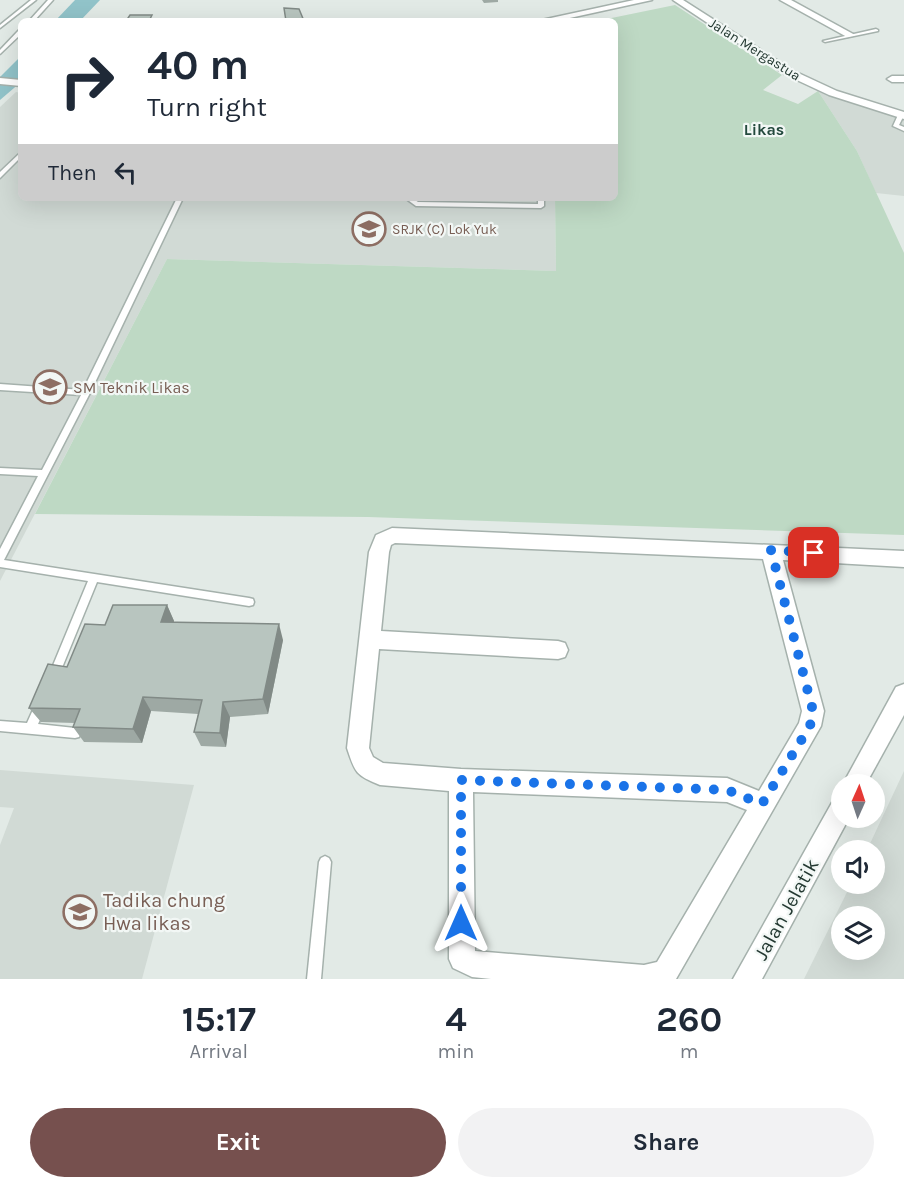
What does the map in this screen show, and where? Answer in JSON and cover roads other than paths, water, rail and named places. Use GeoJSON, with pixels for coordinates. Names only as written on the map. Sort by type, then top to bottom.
{"type":"FeatureCollection","features":[{"type":"Feature","properties":{"kind":"street"},"geometry":{"type":"LineString","coordinates":[[557,18],[648,0]]}},
{"type":"Feature","properties":{"kind":"street","name":"Jalan Mergastua"},"geometry":{"type":"LineString","coordinates":[[677,0],[790,73],[833,93],[902,116]]}},
{"type":"Feature","properties":{"kind":"street"},"geometry":{"type":"LineString","coordinates":[[784,0],[850,35]]}},
{"type":"Feature","properties":{"kind":"street"},"geometry":{"type":"LineString","coordinates":[[892,79],[904,79]]}},
{"type":"Feature","properties":{"kind":"street"},"geometry":{"type":"LineString","coordinates":[[0,81],[18,83]]}},
{"type":"Feature","properties":{"kind":"street"},"geometry":{"type":"LineString","coordinates":[[762,804],[727,790],[461,780],[380,774],[364,765],[358,748],[383,540],[392,535],[771,550],[904,559]]}},
{"type":"Feature","properties":{"kind":"street"},"geometry":{"type":"LineString","coordinates":[[461,780],[462,959],[472,964],[633,978],[656,977],[666,971],[762,804],[810,726],[813,711],[771,550]]}},
{"type":"Feature","properties":{"kind":"street"},"geometry":{"type":"LineString","coordinates":[[370,639],[558,650]]}},
{"type":"Feature","properties":{"kind":"street"},"geometry":{"type":"LineString","coordinates":[[860,774],[904,694]]}},
{"type":"Feature","properties":{"kind":"street","name":"Jalan Jelatik"},"geometry":{"type":"LineString","coordinates":[[747,979],[831,827]]}},
{"type":"Feature","properties":{"kind":"lane"},"geometry":{"type":"LineString","coordinates":[[0,27],[34,0]]}},
{"type":"Feature","properties":{"kind":"lane"},"geometry":{"type":"LineString","coordinates":[[34,18],[51,0]]}},
{"type":"Feature","properties":{"kind":"lane"},"geometry":{"type":"LineString","coordinates":[[825,41],[876,30]]}},
{"type":"Feature","properties":{"kind":"lane"},"geometry":{"type":"LineString","coordinates":[[0,53],[18,34]]}},
{"type":"Feature","properties":{"kind":"lane"},"geometry":{"type":"LineString","coordinates":[[902,116],[896,126],[904,129]]}},
{"type":"Feature","properties":{"kind":"lane"},"geometry":{"type":"LineString","coordinates":[[0,176],[18,157]]}},
{"type":"Feature","properties":{"kind":"lane"},"geometry":{"type":"LineString","coordinates":[[179,201],[86,393],[1,557],[94,577],[249,602]]}},
{"type":"Feature","properties":{"kind":"lane"},"geometry":{"type":"LineString","coordinates":[[412,201],[416,204],[541,206],[541,201]]}},
{"type":"Feature","properties":{"kind":"lane"},"geometry":{"type":"LineString","coordinates":[[0,387],[86,393]]}},
{"type":"Feature","properties":{"kind":"lane"},"geometry":{"type":"LineString","coordinates":[[0,471],[43,473]]}},
{"type":"Feature","properties":{"kind":"lane"},"geometry":{"type":"LineString","coordinates":[[31,728],[94,577]]}},
{"type":"Feature","properties":{"kind":"lane"},"geometry":{"type":"LineString","coordinates":[[0,726],[75,734]]}},
{"type":"Feature","properties":{"kind":"lane"},"geometry":{"type":"LineString","coordinates":[[314,979],[325,862]]}},
{"type":"Feature","properties":{"kind":"water"},"geometry":{"type":"Polygon","coordinates":[[[75,0],[100,0],[83,18],[58,18],[75,0]]]}},
{"type":"Feature","properties":{"kind":"water"},"geometry":{"type":"Polygon","coordinates":[[[18,59],[18,85],[0,100],[0,77],[18,59]]]}},
{"type":"Feature","properties":{"kind":"place","name":"SRJK (C) Lok Yuk"},"geometry":{"type":"Point","coordinates":[369,229]}},
{"type":"Feature","properties":{"kind":"place","name":"SM Teknik Likas"},"geometry":{"type":"Point","coordinates":[50,387]}},
{"type":"Feature","properties":{"kind":"place","name":"Tadika chung Hwa likas"},"geometry":{"type":"Point","coordinates":[80,912]}},
{"type":"Feature","properties":{"kind":"district","name":"Likas"},"geometry":{"type":"Point","coordinates":[764,129]}}]}
